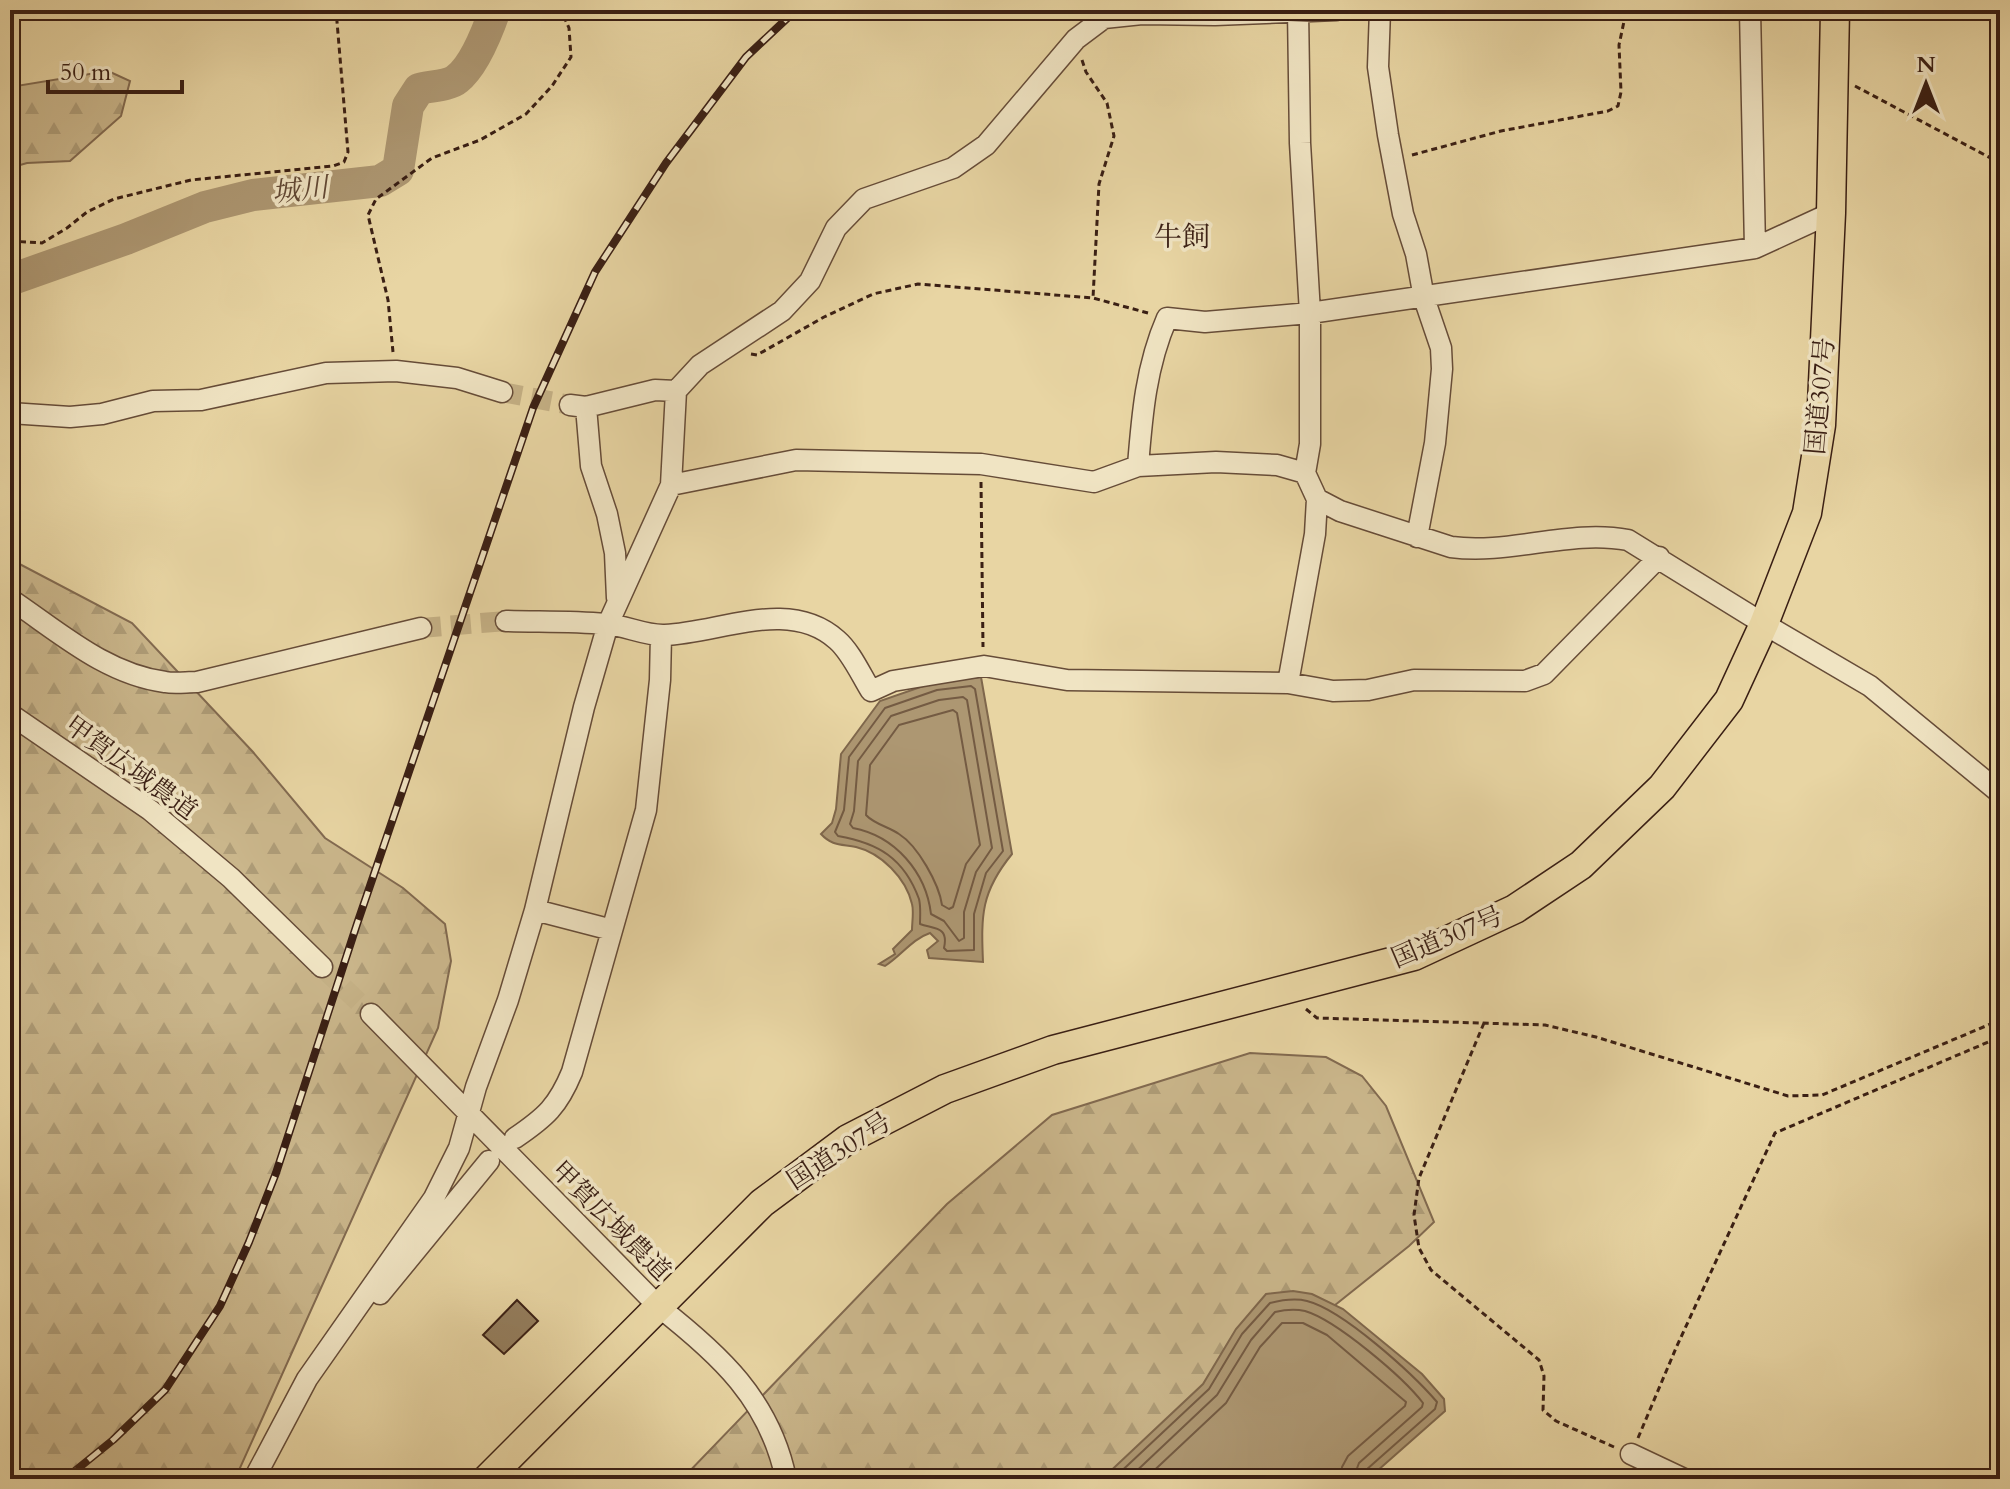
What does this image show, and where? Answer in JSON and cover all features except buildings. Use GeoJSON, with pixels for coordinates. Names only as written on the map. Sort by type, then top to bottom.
{"type":"FeatureCollection","features":[{"type":"Feature","properties":{"kind":"highway","name":"国道307号"},"geometry":{"type":"LineString","coordinates":[[487,1479],[762,1203],[848,1139],[945,1089],[1053,1050],[1414,956],[1515,909],[1581,865],[1662,787],[1729,700],[1764,624],[1807,513],[1821,425],[1831,213],[1835,10]]}},
{"type":"Feature","properties":{"kind":"street"},"geometry":{"type":"LineString","coordinates":[[254,1479],[299,1391],[434,1198],[459,1148],[535,910],[584,707],[608,624],[671,485],[676,391],[700,365],[782,311],[810,281],[836,228],[864,199],[953,168],[986,145],[1076,39],[1104,18],[1142,14],[1336,10]]}},
{"type":"Feature","properties":{"kind":"street"},"geometry":{"type":"LineString","coordinates":[[1380,10],[1378,67],[1403,214],[1416,254],[1424,298],[1441,348],[1435,443],[1417,537]]}},
{"type":"Feature","properties":{"kind":"street"},"geometry":{"type":"LineString","coordinates":[[1750,10],[1755,248]]}},
{"type":"Feature","properties":{"kind":"street"},"geometry":{"type":"LineString","coordinates":[[1288,683],[1315,534],[1317,499],[1305,473],[1310,444],[1310,313],[1300,143],[1298,11]]}},
{"type":"Feature","properties":{"kind":"street"},"geometry":{"type":"LineString","coordinates":[[1138,466],[1145,387],[1167,318],[1205,322],[1310,313],[1755,248],[1831,213]]}},
{"type":"Feature","properties":{"kind":"street"},"geometry":{"type":"LineString","coordinates":[[10,413],[70,417],[102,414],[153,401],[201,400],[326,373],[396,371],[457,378],[502,392]]}},
{"type":"Feature","properties":{"kind":"street"},"geometry":{"type":"LineString","coordinates":[[618,602],[615,553],[578,406],[655,390],[676,391]]}},
{"type":"Feature","properties":{"kind":"street"},"geometry":{"type":"LineString","coordinates":[[671,485],[796,460],[981,464],[1094,482],[1138,466],[1216,462],[1277,465],[1305,473]]}},
{"type":"Feature","properties":{"kind":"street"},"geometry":{"type":"LineString","coordinates":[[1317,499],[1340,511],[1417,537],[1469,549],[1568,537],[1628,540],[1870,686],[2000,793]]}},
{"type":"Feature","properties":{"kind":"street"},"geometry":{"type":"LineString","coordinates":[[506,621],[608,624],[661,635],[697,633],[757,620],[795,619],[817,627],[838,640],[871,691],[893,681],[984,666],[1067,680],[1288,683],[1333,691],[1368,690],[1414,680],[1525,681],[1544,674],[1659,557]]}},
{"type":"Feature","properties":{"kind":"street"},"geometry":{"type":"LineString","coordinates":[[10,599],[94,658],[135,675],[166,683],[197,682],[421,628]]}},
{"type":"Feature","properties":{"kind":"street"},"geometry":{"type":"LineString","coordinates":[[515,1138],[546,1117],[560,1100],[572,1072],[646,810],[660,680],[661,635]]}},
{"type":"Feature","properties":{"kind":"street","name":"甲賀広域農道"},"geometry":{"type":"LineString","coordinates":[[10,714],[150,810],[231,878],[322,967]]}},
{"type":"Feature","properties":{"kind":"street"},"geometry":{"type":"LineString","coordinates":[[535,910],[612,930]]}},
{"type":"Feature","properties":{"kind":"street","name":"甲賀広域農道"},"geometry":{"type":"LineString","coordinates":[[371,1014],[659,1307],[710,1347],[746,1388],[773,1437],[786,1479]]}},
{"type":"Feature","properties":{"kind":"street"},"geometry":{"type":"LineString","coordinates":[[365,1296],[380,1295],[489,1161]]}},
{"type":"Feature","properties":{"kind":"street"},"geometry":{"type":"LineString","coordinates":[[1631,1454],[1684,1479]]}},
{"type":"Feature","properties":{"kind":"path"},"geometry":{"type":"LineString","coordinates":[[10,241],[42,243],[87,212],[114,199],[191,180],[333,166],[344,162],[348,152],[336,10]]}},
{"type":"Feature","properties":{"kind":"path"},"geometry":{"type":"LineString","coordinates":[[396,371],[388,300],[368,215],[376,199],[432,158],[480,140],[526,114],[552,86],[571,57],[569,28],[561,10]]}},
{"type":"Feature","properties":{"kind":"path"},"geometry":{"type":"LineString","coordinates":[[1394,159],[1501,131],[1608,111],[1618,106],[1621,92],[1619,45],[1626,12],[1639,10]]}},
{"type":"Feature","properties":{"kind":"path"},"geometry":{"type":"LineString","coordinates":[[1076,39],[1086,72],[1107,103],[1114,136],[1099,184],[1093,298]]}},
{"type":"Feature","properties":{"kind":"path"},"geometry":{"type":"LineString","coordinates":[[1834,76],[2000,163]]}},
{"type":"Feature","properties":{"kind":"path"},"geometry":{"type":"LineString","coordinates":[[730,348],[757,355],[824,317],[873,294],[918,284],[1093,298],[1167,318]]}},
{"type":"Feature","properties":{"kind":"path"},"geometry":{"type":"LineString","coordinates":[[981,464],[984,666]]}},
{"type":"Feature","properties":{"kind":"path"},"geometry":{"type":"LineString","coordinates":[[1285,990],[1317,1018],[1545,1025],[1596,1037],[1788,1096],[1822,1095],[2000,1020]]}},
{"type":"Feature","properties":{"kind":"path"},"geometry":{"type":"LineString","coordinates":[[1484,1023],[1419,1178],[1414,1215],[1419,1248],[1431,1270],[1539,1360],[1544,1376],[1543,1410],[1556,1421],[1631,1454],[1775,1133],[2000,1037]]}},
{"type":"Feature","properties":{"kind":"green space"},"geometry":{"type":"Polygon","coordinates":[[[108,71],[130,81],[121,116],[70,161],[27,163],[10,168],[10,87],[108,71]]]}},
{"type":"Feature","properties":{"kind":"green space"},"geometry":{"type":"Polygon","coordinates":[[[10,559],[132,623],[253,752],[325,838],[403,888],[445,924],[451,961],[438,1028],[235,1479],[10,1479],[10,559]]]}},
{"type":"Feature","properties":{"kind":"green space"},"geometry":{"type":"Polygon","coordinates":[[[1250,1053],[1326,1057],[1362,1076],[1386,1106],[1434,1222],[1409,1246],[1117,1479],[682,1479],[947,1204],[1052,1115],[1250,1053]]]}},
{"type":"Feature","properties":{"kind":"water"},"geometry":{"type":"Polygon","coordinates":[[[981,677],[1012,854],[994,880],[985,905],[983,962],[929,958],[927,950],[938,941],[930,933],[885,966],[879,964],[895,954],[893,949],[912,930],[913,907],[904,885],[883,861],[865,850],[833,843],[821,834],[832,823],[836,809],[841,754],[880,701],[935,682],[981,677]]]}},
{"type":"Feature","properties":{"kind":"water"},"geometry":{"type":"Polygon","coordinates":[[[1293,1291],[1312,1294],[1343,1309],[1422,1374],[1444,1399],[1445,1411],[1368,1479],[1102,1479],[1203,1384],[1236,1329],[1266,1294],[1293,1291]]]}},
{"type":"Feature","properties":{"kind":"waterway","name":"城川"},"geometry":{"type":"LineString","coordinates":[[10,280],[205,207],[253,195],[380,181],[398,170],[408,106],[419,89],[449,83],[463,73],[480,47],[495,10]]}},
{"type":"Feature","properties":{"kind":"tunnel"},"geometry":{"type":"LineString","coordinates":[[502,392],[570,405]]}},
{"type":"Feature","properties":{"kind":"tunnel"},"geometry":{"type":"LineString","coordinates":[[421,628],[506,621]]}},
{"type":"Feature","properties":{"kind":"tunnel"},"geometry":{"type":"LineString","coordinates":[[322,967],[371,1014]]}},
{"type":"Feature","properties":{"kind":"railway"},"geometry":{"type":"LineString","coordinates":[[65,1479],[113,1440],[165,1390],[220,1306],[249,1242],[276,1173],[357,924],[533,408],[595,272],[666,163],[746,57],[796,10]]}},
{"type":"Feature","properties":{"kind":"district","name":"牛飼"},"geometry":{"type":"Point","coordinates":[1182,237]}}]}
